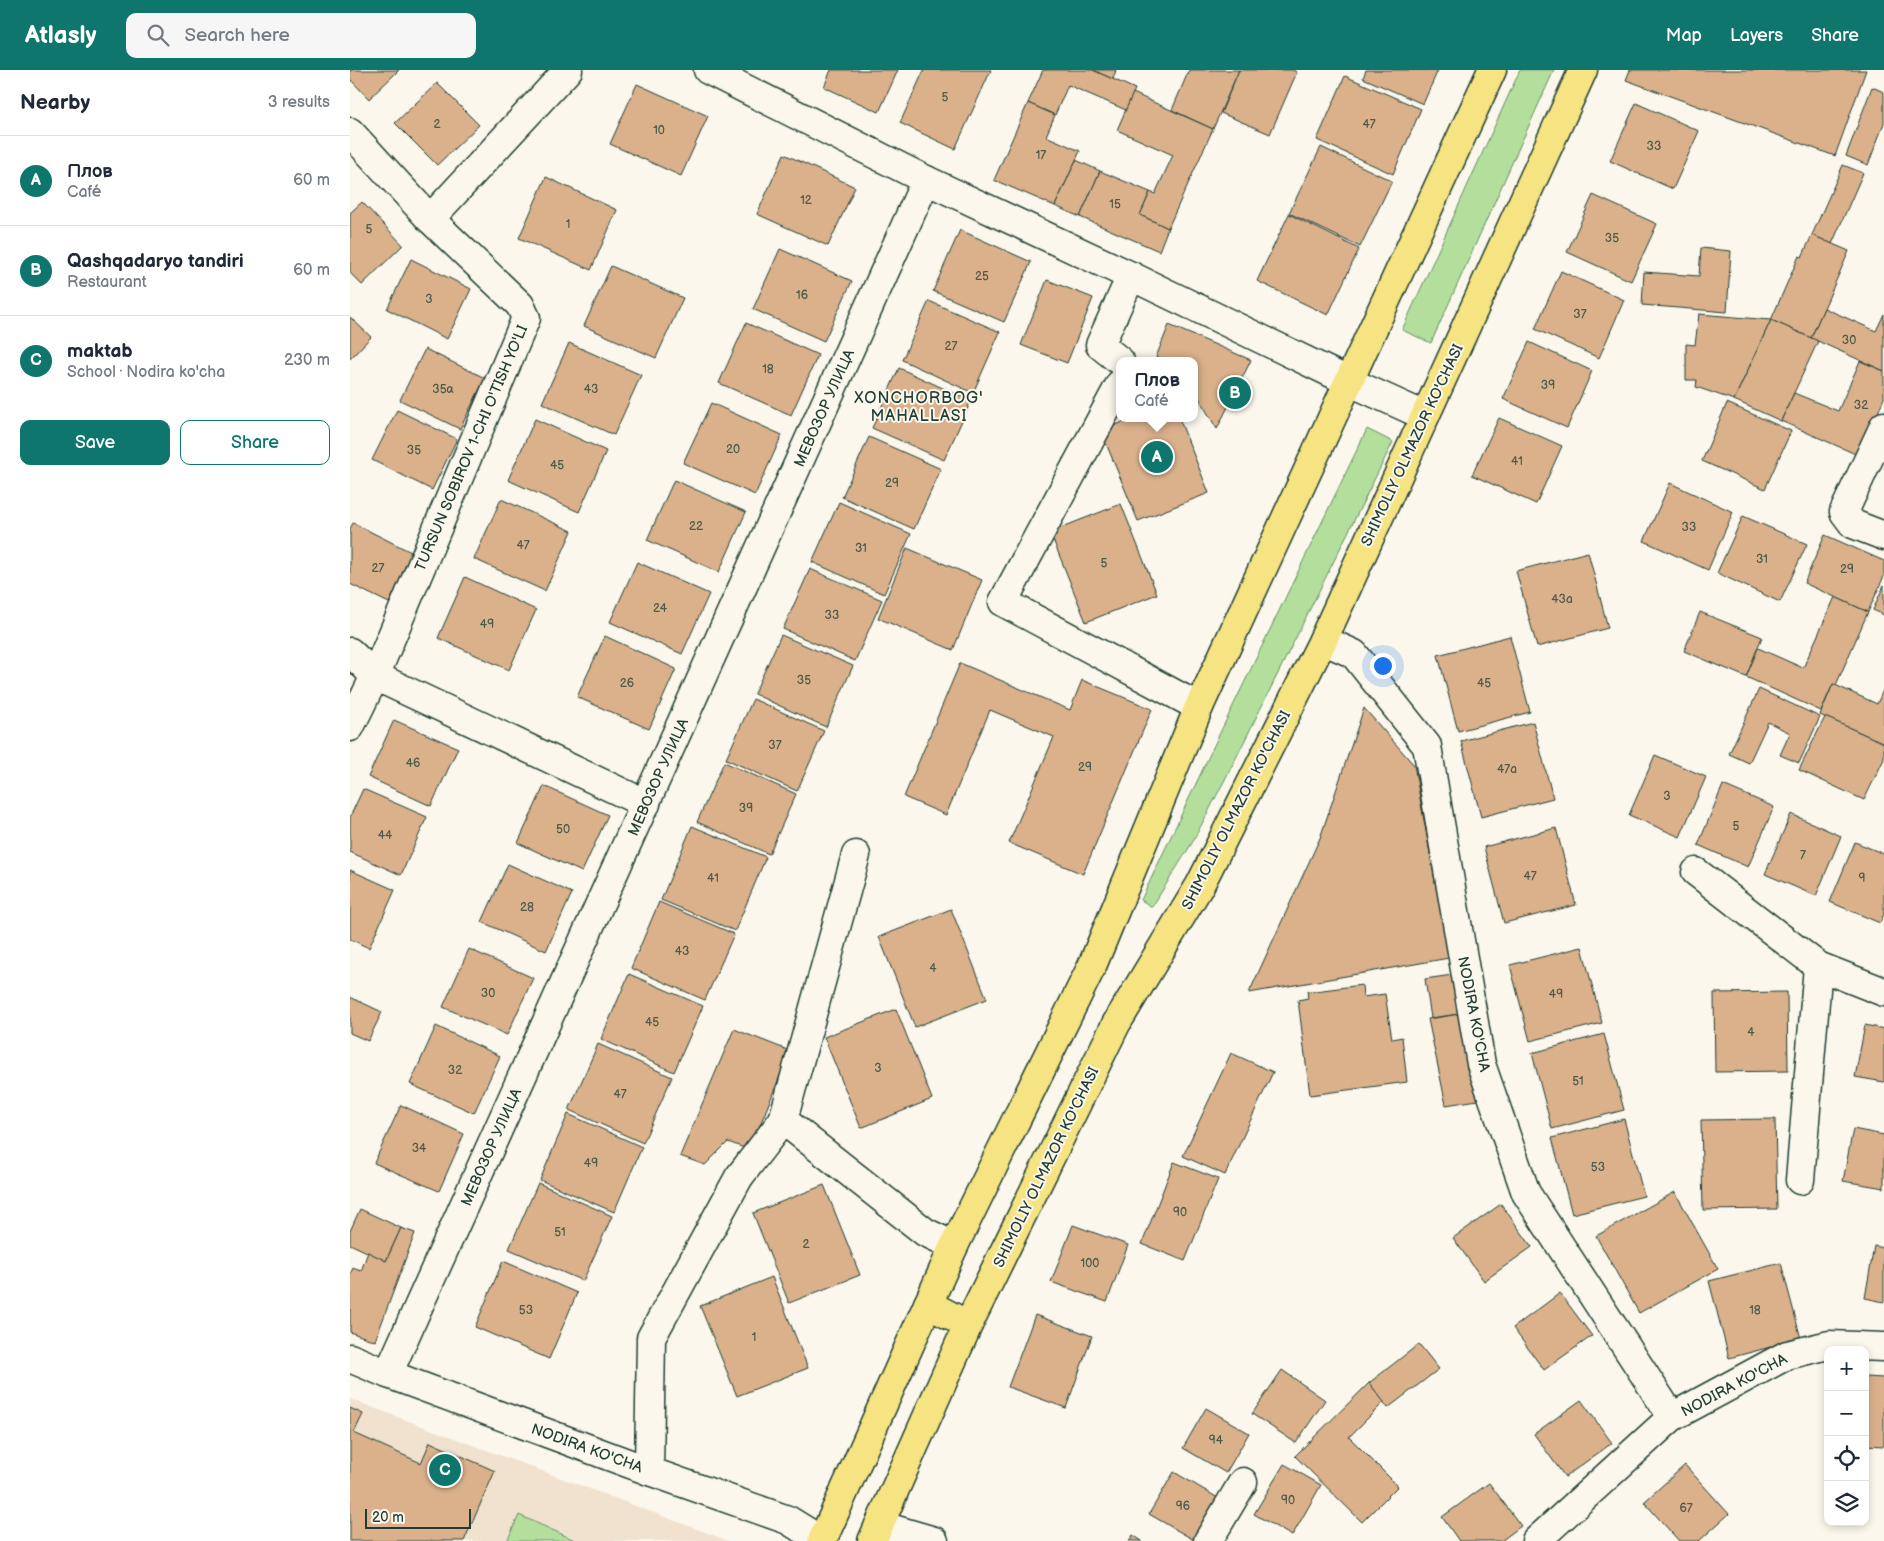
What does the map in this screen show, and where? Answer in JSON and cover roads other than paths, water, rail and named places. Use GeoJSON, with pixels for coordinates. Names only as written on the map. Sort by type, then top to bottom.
{"type":"FeatureCollection","features":[{"type":"Feature","properties":{"kind":"main road"},"geometry":{"type":"LineString","coordinates":[[822,1541],[954,1246],[1092,966],[1199,707],[1492,70]]}},
{"type":"Feature","properties":{"kind":"main road","name":"SHIMOLIY OLMAZOR KO'CHASI"},"geometry":{"type":"LineString","coordinates":[[876,1533],[968,1325],[1116,1024],[1200,885],[1323,640],[1583,70]]}},
{"type":"Feature","properties":{"kind":"main road"},"geometry":{"type":"LineString","coordinates":[[928,1304],[968,1325]]}},
{"type":"Feature","properties":{"kind":"street"},"geometry":{"type":"LineString","coordinates":[[430,218],[568,70]]}},
{"type":"Feature","properties":{"kind":"street"},"geometry":{"type":"LineString","coordinates":[[708,70],[926,180],[1425,416]]}},
{"type":"Feature","properties":{"kind":"street","name":"TURSUN SOBIROV 1-CHI O'TISH YO'LI"},"geometry":{"type":"LineString","coordinates":[[350,132],[430,218],[520,305],[526,318],[375,676],[350,727]]}},
{"type":"Feature","properties":{"kind":"street","name":"МЕВОЗОР УЛИЦА"},"geometry":{"type":"LineString","coordinates":[[388,1374],[926,180]]}},
{"type":"Feature","properties":{"kind":"street"},"geometry":{"type":"LineString","coordinates":[[1116,358],[1100,345],[1131,276]]}},
{"type":"Feature","properties":{"kind":"street"},"geometry":{"type":"LineString","coordinates":[[1116,391],[1003,602],[1199,707]]}},
{"type":"Feature","properties":{"kind":"street"},"geometry":{"type":"LineString","coordinates":[[1884,426],[1844,512],[1853,524],[1884,536]]}},
{"type":"Feature","properties":{"kind":"street","name":"NODIRA KO'CHA"},"geometry":{"type":"LineString","coordinates":[[1323,640],[1354,654],[1427,746],[1481,1064],[1526,1193],[1672,1417]]}},
{"type":"Feature","properties":{"kind":"street"},"geometry":{"type":"LineString","coordinates":[[350,652],[375,676],[646,804]]}},
{"type":"Feature","properties":{"kind":"street"},"geometry":{"type":"LineString","coordinates":[[650,1471],[651,1338],[739,1177],[783,1120],[856,855]]}},
{"type":"Feature","properties":{"kind":"street"},"geometry":{"type":"LineString","coordinates":[[1696,872],[1818,966],[1884,992]]}},
{"type":"Feature","properties":{"kind":"street"},"geometry":{"type":"LineString","coordinates":[[1800,1180],[1818,966]]}},
{"type":"Feature","properties":{"kind":"street"},"geometry":{"type":"LineString","coordinates":[[783,1120],[925,1232],[954,1246]]}},
{"type":"Feature","properties":{"kind":"street","name":"NODIRA KO'CHA"},"geometry":{"type":"LineString","coordinates":[[1536,1541],[1672,1417],[1787,1355],[1829,1345],[1884,1347]]}},
{"type":"Feature","properties":{"kind":"street","name":"NODIRA KO'CHA"},"geometry":{"type":"LineString","coordinates":[[350,1358],[388,1374],[650,1471],[788,1520],[822,1541]]}},
{"type":"Feature","properties":{"kind":"street"},"geometry":{"type":"LineString","coordinates":[[1208,1541],[1243,1482]]}},
{"type":"Feature","properties":{"kind":"street"},"geometry":{"type":"LineString","coordinates":[[876,1533],[934,1541]]}},
{"type":"Feature","properties":{"kind":"place","name":"Qashqadaryo tandiri"},"geometry":{"type":"Point","coordinates":[1235,393]}},
{"type":"Feature","properties":{"kind":"place","name":"Плов"},"geometry":{"type":"Point","coordinates":[1157,457]}},
{"type":"Feature","properties":{"kind":"place","name":"maktab"},"geometry":{"type":"Point","coordinates":[445,1470]}},
{"type":"Feature","properties":{"kind":"district","name":"XONCHORBOG' MAHALLASI"},"geometry":{"type":"Point","coordinates":[919,406]}}]}
